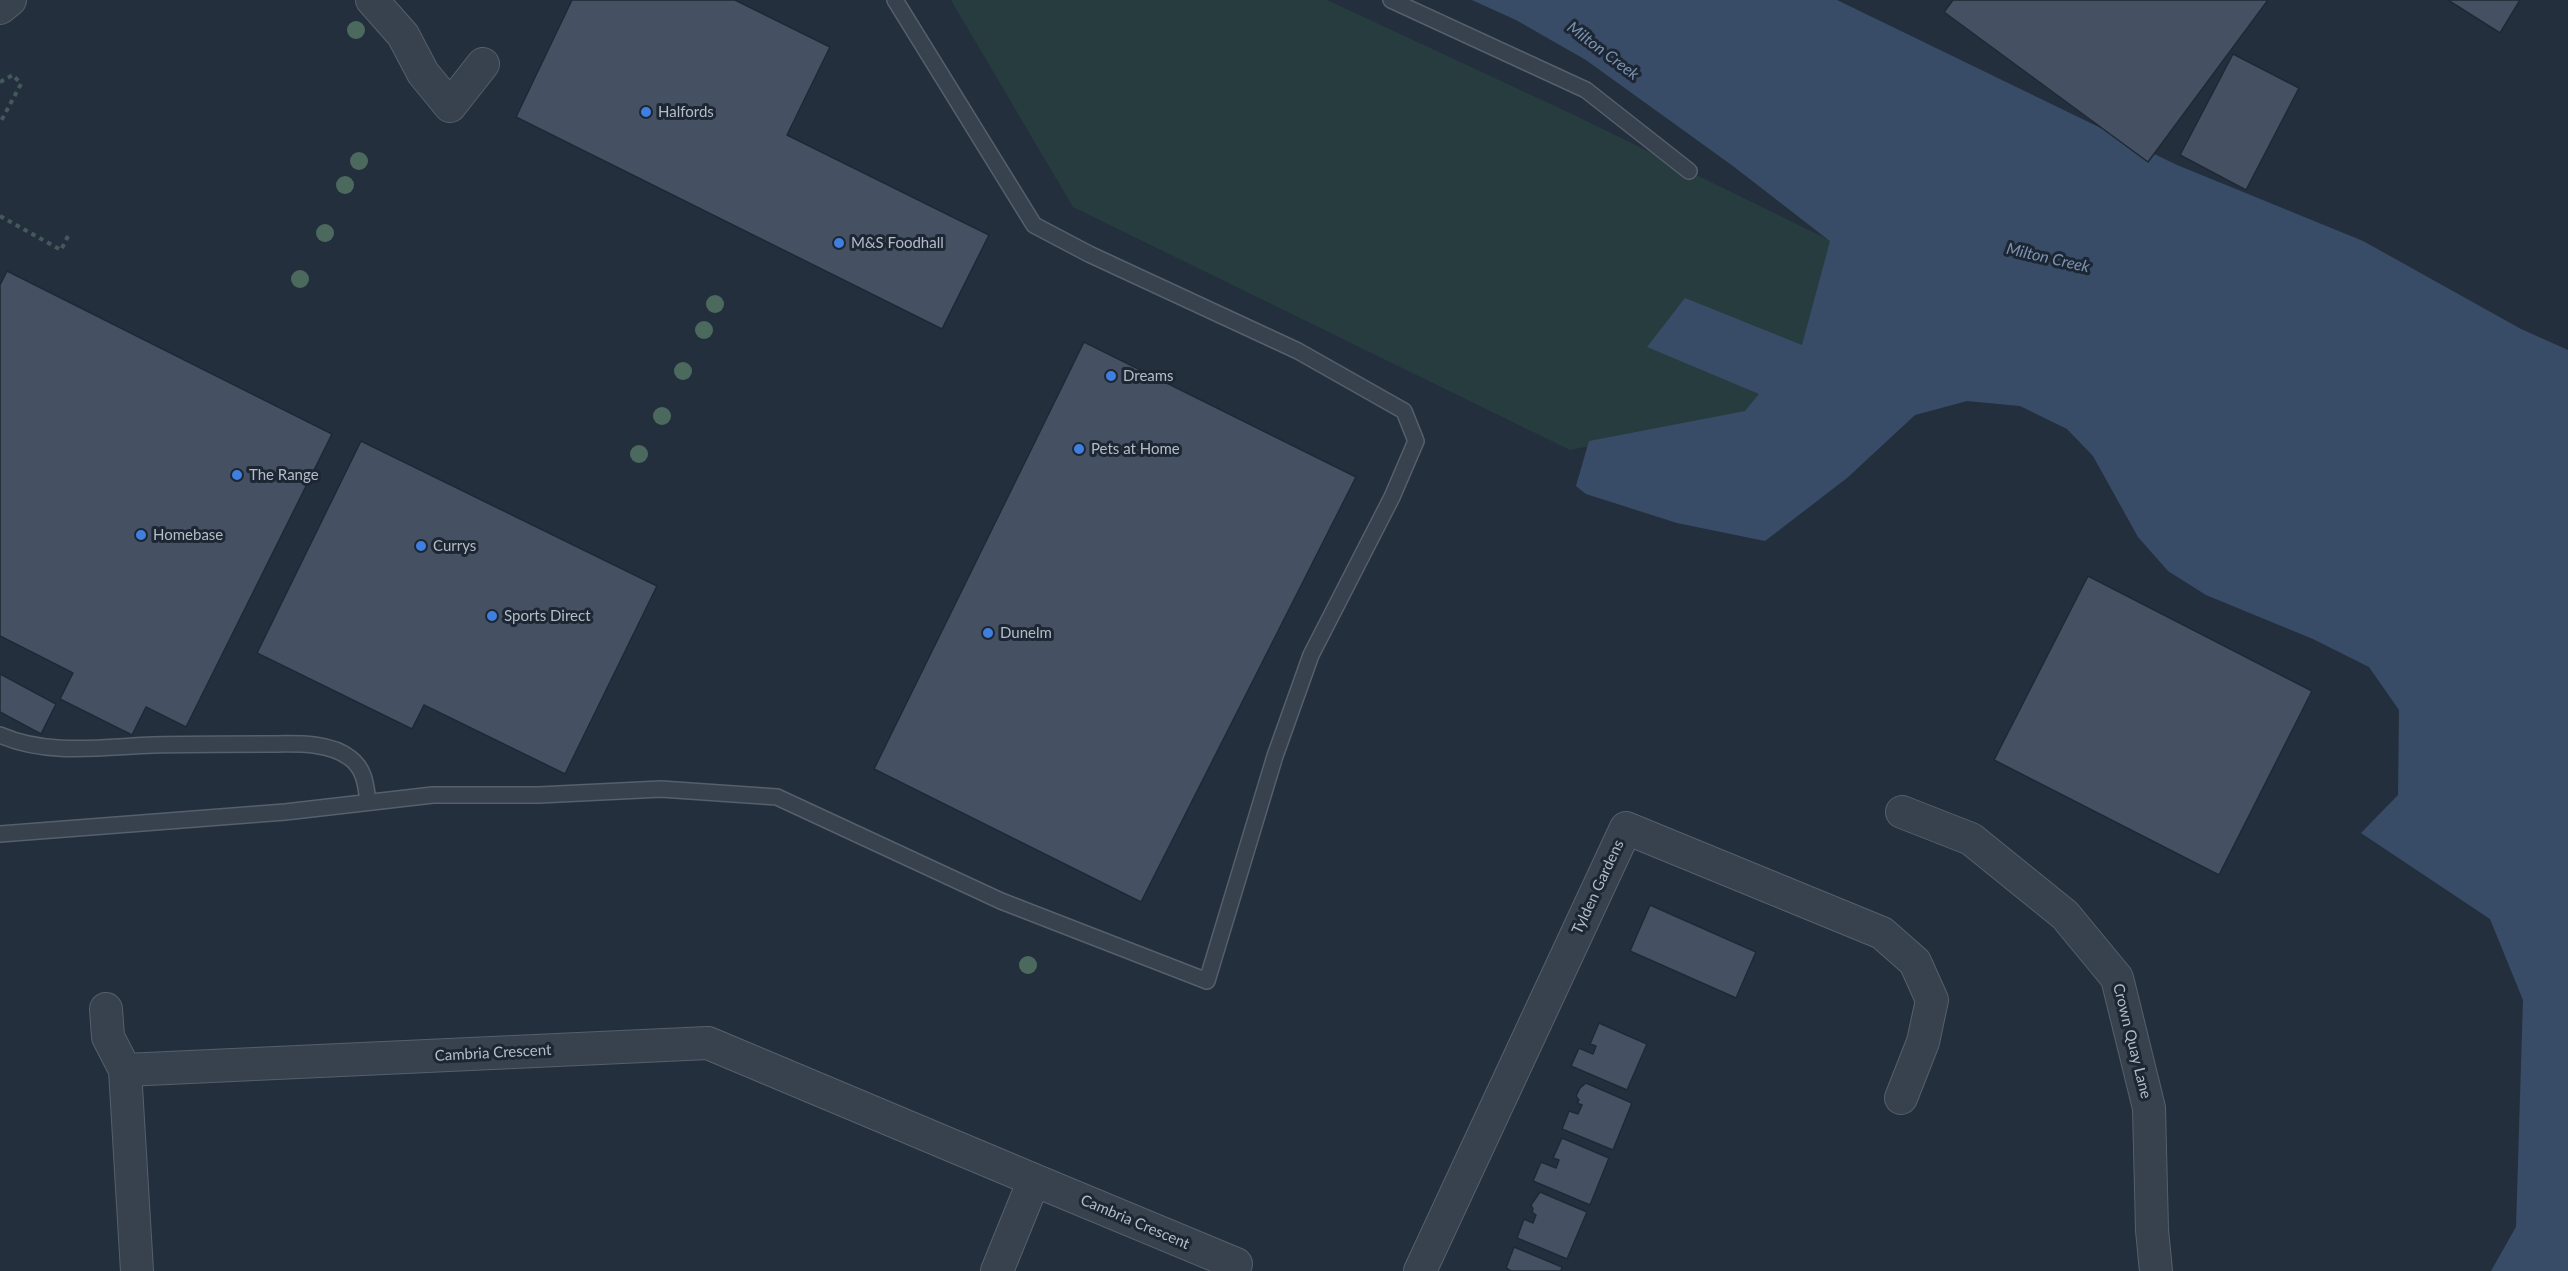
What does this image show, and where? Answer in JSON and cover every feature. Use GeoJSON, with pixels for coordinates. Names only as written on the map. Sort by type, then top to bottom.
{"type":"FeatureCollection","features":[{"type":"Feature","properties":{"kind":"street"},"geometry":{"type":"LineString","coordinates":[[0,8],[10,0]]}},
{"type":"Feature","properties":{"kind":"street"},"geometry":{"type":"LineString","coordinates":[[372,0],[403,34],[423,73],[450,106],[483,64]]}},
{"type":"Feature","properties":{"kind":"street","name":"Crown Quay Lane"},"geometry":{"type":"LineString","coordinates":[[1902,812],[1971,839],[2065,915],[2117,978],[2149,1108],[2152,1230],[2156,1271]]}},
{"type":"Feature","properties":{"kind":"street","name":"Tylden Gardens"},"geometry":{"type":"LineString","coordinates":[[1420,1271],[1626,828],[1882,933],[1916,962],[1932,1000],[1923,1042],[1901,1098]]}},
{"type":"Feature","properties":{"kind":"street"},"geometry":{"type":"LineString","coordinates":[[106,1009],[108,1037],[125,1070],[137,1271]]}},
{"type":"Feature","properties":{"kind":"street","name":"Cambria Crescent"},"geometry":{"type":"LineString","coordinates":[[125,1070],[708,1043],[1236,1264]]}},
{"type":"Feature","properties":{"kind":"street"},"geometry":{"type":"LineString","coordinates":[[997,1271],[1034,1180]]}},
{"type":"Feature","properties":{"kind":"lane"},"geometry":{"type":"LineString","coordinates":[[0,834],[273,813],[433,795],[538,795],[661,789],[777,797],[1001,901],[1207,981],[1275,756],[1311,655],[1392,497],[1416,441],[1404,411],[1298,351],[1089,254],[1034,225],[895,0]]}},
{"type":"Feature","properties":{"kind":"lane"},"geometry":{"type":"LineString","coordinates":[[1391,0],[1586,90],[1689,171]]}},
{"type":"Feature","properties":{"kind":"lane"},"geometry":{"type":"LineString","coordinates":[[0,735],[14,741],[52,749],[192,744],[302,744],[330,748],[351,758],[366,778],[368,802]]}},
{"type":"Feature","properties":{"kind":"path"},"geometry":{"type":"LineString","coordinates":[[0,82],[13,75],[21,84],[0,123]]}},
{"type":"Feature","properties":{"kind":"path"},"geometry":{"type":"LineString","coordinates":[[0,216],[61,250],[70,232]]}},
{"type":"Feature","properties":{"kind":"green space"},"geometry":{"type":"Polygon","coordinates":[[[951,0],[1327,0],[1574,115],[1827,239],[1733,166],[1586,60],[1516,20],[1472,0],[1533,0],[1832,235],[1846,274],[1780,428],[1604,443],[1570,450],[1073,207],[951,0]]]}},
{"type":"Feature","properties":{"kind":"water","name":"Milton Creek"},"geometry":{"type":"Polygon","coordinates":[[[1472,0],[1837,0],[2177,165],[2363,241],[2521,329],[2568,350],[2568,1271],[2491,1271],[2516,1227],[2523,1000],[2490,919],[2361,833],[2398,795],[2399,710],[2369,667],[2313,639],[2206,595],[2168,571],[2138,537],[2093,456],[2067,429],[2020,406],[1967,401],[1915,415],[1847,478],[1765,541],[1677,523],[1586,494],[1576,486],[1589,441],[1745,411],[1759,394],[1647,347],[1685,298],[1802,345],[1830,241],[1733,166],[1586,60],[1516,20],[1472,0]]]}},
{"type":"Feature","properties":{"kind":"building"},"geometry":{"type":"Polygon","coordinates":[[[572,0],[735,0],[830,47],[787,135],[989,235],[942,329],[516,117],[572,0]]]}},
{"type":"Feature","properties":{"kind":"building"},"geometry":{"type":"Polygon","coordinates":[[[1953,0],[2268,0],[2148,162],[1944,12],[1953,0]]]}},
{"type":"Feature","properties":{"kind":"building"},"geometry":{"type":"Polygon","coordinates":[[[2448,0],[2520,0],[2500,33],[2448,0]]]}},
{"type":"Feature","properties":{"kind":"building"},"geometry":{"type":"Polygon","coordinates":[[[2233,54],[2299,88],[2246,190],[2180,155],[2233,54]]]}},
{"type":"Feature","properties":{"kind":"building","name":"Homebase"},"geometry":{"type":"Polygon","coordinates":[[[7,271],[332,434],[186,727],[146,707],[132,735],[60,699],[73,673],[0,636],[0,285],[7,271]]]}},
{"type":"Feature","properties":{"kind":"building"},"geometry":{"type":"Polygon","coordinates":[[[1084,342],[1356,477],[1141,902],[874,769],[1084,342]]]}},
{"type":"Feature","properties":{"kind":"building"},"geometry":{"type":"Polygon","coordinates":[[[361,441],[657,586],[565,774],[424,705],[412,729],[257,653],[361,441]]]}},
{"type":"Feature","properties":{"kind":"building"},"geometry":{"type":"Polygon","coordinates":[[[2088,576],[2312,691],[2219,875],[1994,760],[2088,576]]]}},
{"type":"Feature","properties":{"kind":"building"},"geometry":{"type":"Polygon","coordinates":[[[0,674],[56,704],[41,734],[0,712],[0,674]]]}},
{"type":"Feature","properties":{"kind":"building"},"geometry":{"type":"Polygon","coordinates":[[[1650,905],[1756,952],[1736,998],[1630,951],[1650,905]]]}},
{"type":"Feature","properties":{"kind":"building"},"geometry":{"type":"Polygon","coordinates":[[[1599,1023],[1647,1044],[1627,1090],[1571,1066],[1579,1048],[1593,1054],[1596,1046],[1590,1044],[1599,1023]]]}},
{"type":"Feature","properties":{"kind":"building"},"geometry":{"type":"Polygon","coordinates":[[[1586,1083],[1632,1103],[1613,1150],[1562,1129],[1569,1111],[1578,1114],[1582,1105],[1577,1103],[1579,1100],[1576,1096],[1586,1083]]]}},
{"type":"Feature","properties":{"kind":"building"},"geometry":{"type":"Polygon","coordinates":[[[1562,1138],[1609,1158],[1590,1205],[1533,1181],[1541,1162],[1556,1168],[1559,1160],[1553,1158],[1562,1138]]]}},
{"type":"Feature","properties":{"kind":"building"},"geometry":{"type":"Polygon","coordinates":[[[1540,1192],[1587,1212],[1567,1259],[1517,1238],[1524,1219],[1533,1223],[1536,1215],[1532,1212],[1531,1205],[1540,1192]]]}},
{"type":"Feature","properties":{"kind":"building"},"geometry":{"type":"Polygon","coordinates":[[[1514,1247],[1562,1267],[1561,1271],[1511,1271],[1506,1268],[1514,1247]]]}},
{"type":"Feature","properties":{"kind":"place","name":"Halfords"},"geometry":{"type":"Point","coordinates":[646,112]}},
{"type":"Feature","properties":{"kind":"place","name":"M&S Foodhall"},"geometry":{"type":"Point","coordinates":[839,243]}},
{"type":"Feature","properties":{"kind":"place","name":"Dreams"},"geometry":{"type":"Point","coordinates":[1111,376]}},
{"type":"Feature","properties":{"kind":"place","name":"Pets at Home"},"geometry":{"type":"Point","coordinates":[1079,449]}},
{"type":"Feature","properties":{"kind":"place","name":"The Range"},"geometry":{"type":"Point","coordinates":[237,475]}},
{"type":"Feature","properties":{"kind":"place","name":"Homebase"},"geometry":{"type":"Point","coordinates":[141,535]}},
{"type":"Feature","properties":{"kind":"place","name":"Currys"},"geometry":{"type":"Point","coordinates":[421,546]}},
{"type":"Feature","properties":{"kind":"place","name":"Sports Direct"},"geometry":{"type":"Point","coordinates":[492,616]}},
{"type":"Feature","properties":{"kind":"place","name":"Dunelm"},"geometry":{"type":"Point","coordinates":[988,633]}}]}
